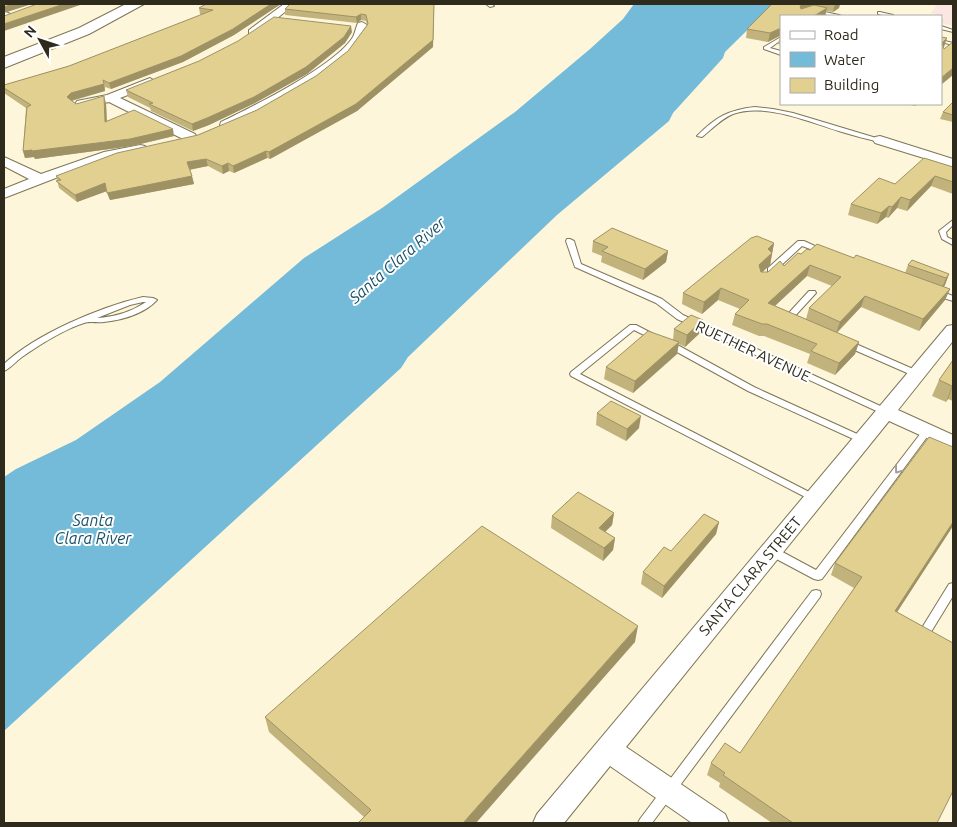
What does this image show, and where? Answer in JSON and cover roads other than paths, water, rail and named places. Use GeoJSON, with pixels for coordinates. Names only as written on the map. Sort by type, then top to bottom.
{"type":"FeatureCollection","features":[{"type":"Feature","properties":{"kind":"main road"},"geometry":{"type":"LineString","coordinates":[[4,53],[65,28],[114,4]]}},
{"type":"Feature","properties":{"kind":"main road"},"geometry":{"type":"LineString","coordinates":[[4,63],[84,31],[137,4]]}},
{"type":"Feature","properties":{"kind":"street"},"geometry":{"type":"LineString","coordinates":[[241,40],[290,4]]}},
{"type":"Feature","properties":{"kind":"street"},"geometry":{"type":"LineString","coordinates":[[272,18],[289,20]]}},
{"type":"Feature","properties":{"kind":"street"},"geometry":{"type":"LineString","coordinates":[[170,143],[208,132],[244,116],[310,79],[346,52],[359,27]]}},
{"type":"Feature","properties":{"kind":"street"},"geometry":{"type":"LineString","coordinates":[[77,105],[110,98],[161,77]]}},
{"type":"Feature","properties":{"kind":"street"},"geometry":{"type":"LineString","coordinates":[[110,98],[190,137]]}},
{"type":"Feature","properties":{"kind":"street"},"geometry":{"type":"LineString","coordinates":[[880,140],[953,163]]}},
{"type":"Feature","properties":{"kind":"street"},"geometry":{"type":"LineString","coordinates":[[4,194],[74,166],[109,155],[154,146]]}},
{"type":"Feature","properties":{"kind":"street"},"geometry":{"type":"LineString","coordinates":[[4,161],[41,180]]}},
{"type":"Feature","properties":{"kind":"street"},"geometry":{"type":"LineString","coordinates":[[4,178],[22,188]]}},
{"type":"Feature","properties":{"kind":"street","name":"SANTA CLARA STREET"},"geometry":{"type":"LineString","coordinates":[[547,823],[953,330]]}},
{"type":"Feature","properties":{"kind":"street","name":"RUETHER AVENUE"},"geometry":{"type":"LineString","coordinates":[[886,412],[953,443]]}},
{"type":"Feature","properties":{"kind":"street"},"geometry":{"type":"LineString","coordinates":[[607,748],[715,823]]}},
{"type":"Feature","properties":{"kind":"lane"},"geometry":{"type":"LineString","coordinates":[[803,15],[811,10],[834,15]]}},
{"type":"Feature","properties":{"kind":"lane"},"geometry":{"type":"LineString","coordinates":[[880,13],[887,15]]}},
{"type":"Feature","properties":{"kind":"lane"},"geometry":{"type":"LineString","coordinates":[[780,39],[766,48],[780,53]]}},
{"type":"Feature","properties":{"kind":"lane"},"geometry":{"type":"LineString","coordinates":[[947,49],[953,44]]}},
{"type":"Feature","properties":{"kind":"lane"},"geometry":{"type":"LineString","coordinates":[[700,136],[722,117],[737,111],[758,109],[776,112],[880,140]]}},
{"type":"Feature","properties":{"kind":"lane"},"geometry":{"type":"LineString","coordinates":[[953,222],[942,231],[944,238],[953,243]]}},
{"type":"Feature","properties":{"kind":"lane","name":"RUETHER AVENUE"},"geometry":{"type":"LineString","coordinates":[[570,241],[578,265],[659,301],[680,317],[886,412]]}},
{"type":"Feature","properties":{"kind":"lane"},"geometry":{"type":"LineString","coordinates":[[768,274],[801,243],[829,254]]}},
{"type":"Feature","properties":{"kind":"lane"},"geometry":{"type":"LineString","coordinates":[[926,288],[953,299]]}},
{"type":"Feature","properties":{"kind":"lane"},"geometry":{"type":"LineString","coordinates":[[798,322],[789,318],[812,294]]}},
{"type":"Feature","properties":{"kind":"lane"},"geometry":{"type":"LineString","coordinates":[[4,368],[22,352],[67,327],[120,306],[148,298],[153,300],[146,307],[128,314],[102,320],[86,320]]}},
{"type":"Feature","properties":{"kind":"lane"},"geometry":{"type":"LineString","coordinates":[[814,498],[574,374],[632,327],[697,358],[751,388],[863,440]]}},
{"type":"Feature","properties":{"kind":"lane"},"geometry":{"type":"LineString","coordinates":[[842,341],[917,374]]}},
{"type":"Feature","properties":{"kind":"lane"},"geometry":{"type":"LineString","coordinates":[[771,551],[818,576],[927,431]]}},
{"type":"Feature","properties":{"kind":"lane"},"geometry":{"type":"LineString","coordinates":[[938,642],[924,634],[953,587]]}},
{"type":"Feature","properties":{"kind":"lane"},"geometry":{"type":"LineString","coordinates":[[644,823],[816,594]]}},
{"type":"Feature","properties":{"kind":"water","name":"Santa Clara River"},"geometry":{"type":"Polygon","coordinates":[[[634,4],[774,4],[725,52],[723,58],[673,113],[669,121],[557,215],[408,357],[401,368],[4,731],[4,477],[16,469],[76,440],[160,382],[304,258],[382,208],[515,112],[590,49],[623,19],[634,4]]]}}]}
